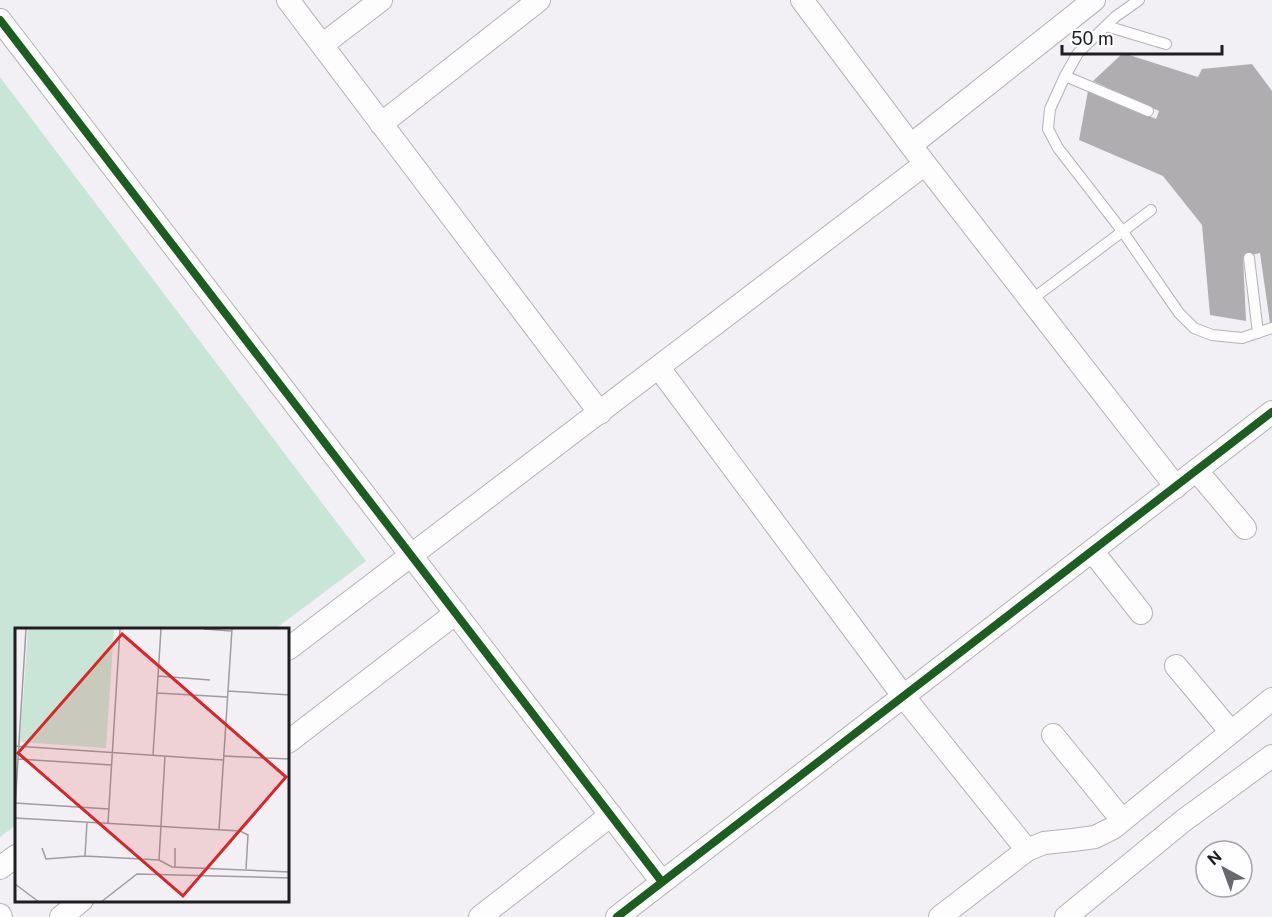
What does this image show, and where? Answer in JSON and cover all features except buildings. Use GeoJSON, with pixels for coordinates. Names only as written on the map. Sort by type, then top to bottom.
{"type":"FeatureCollection","features":[{"type":"Feature","properties":{"kind":"street"},"geometry":{"type":"LineString","coordinates":[[288,0],[600,413]]}},
{"type":"Feature","properties":{"kind":"street"},"geometry":{"type":"LineString","coordinates":[[322,45],[381,0]]}},
{"type":"Feature","properties":{"kind":"street"},"geometry":{"type":"LineString","coordinates":[[381,124],[539,0]]}},
{"type":"Feature","properties":{"kind":"street"},"geometry":{"type":"LineString","coordinates":[[802,0],[911,145],[1176,487]]}},
{"type":"Feature","properties":{"kind":"street"},"geometry":{"type":"LineString","coordinates":[[911,145],[1094,0]]}},
{"type":"Feature","properties":{"kind":"street"},"geometry":{"type":"LineString","coordinates":[[0,20],[662,882]]}},
{"type":"Feature","properties":{"kind":"street"},"geometry":{"type":"LineString","coordinates":[[290,647],[926,164]]}},
{"type":"Feature","properties":{"kind":"street"},"geometry":{"type":"LineString","coordinates":[[659,368],[904,697],[1027,850]]}},
{"type":"Feature","properties":{"kind":"street"},"geometry":{"type":"LineString","coordinates":[[617,917],[1272,412]]}},
{"type":"Feature","properties":{"kind":"street"},"geometry":{"type":"LineString","coordinates":[[1197,471],[1245,528]]}},
{"type":"Feature","properties":{"kind":"street"},"geometry":{"type":"LineString","coordinates":[[1093,552],[1141,613]]}},
{"type":"Feature","properties":{"kind":"street"},"geometry":{"type":"LineString","coordinates":[[290,740],[456,613]]}},
{"type":"Feature","properties":{"kind":"street"},"geometry":{"type":"LineString","coordinates":[[1176,666],[1232,732]]}},
{"type":"Feature","properties":{"kind":"street"},"geometry":{"type":"LineString","coordinates":[[940,917],[1027,850],[1044,843],[1095,837],[1113,828],[1272,699]]}},
{"type":"Feature","properties":{"kind":"street"},"geometry":{"type":"LineString","coordinates":[[1053,735],[1122,820]]}},
{"type":"Feature","properties":{"kind":"street"},"geometry":{"type":"LineString","coordinates":[[1066,917],[1183,821],[1272,756]]}},
{"type":"Feature","properties":{"kind":"street"},"geometry":{"type":"LineString","coordinates":[[480,917],[611,815]]}},
{"type":"Feature","properties":{"kind":"street"},"geometry":{"type":"LineString","coordinates":[[0,868],[15,857]]}},
{"type":"Feature","properties":{"kind":"street"},"geometry":{"type":"LineString","coordinates":[[61,917],[80,902]]}},
{"type":"Feature","properties":{"kind":"lane"},"geometry":{"type":"LineString","coordinates":[[1139,0],[1115,17],[1078,53],[1050,109],[1048,129],[1058,148],[1124,232],[1179,313],[1194,328],[1212,335],[1242,338],[1272,328]]}},
{"type":"Feature","properties":{"kind":"lane"},"geometry":{"type":"LineString","coordinates":[[1106,26],[1166,44]]}},
{"type":"Feature","properties":{"kind":"lane"},"geometry":{"type":"LineString","coordinates":[[1065,76],[1148,111]]}},
{"type":"Feature","properties":{"kind":"lane"},"geometry":{"type":"LineString","coordinates":[[1031,300],[1151,210]]}},
{"type":"Feature","properties":{"kind":"lane"},"geometry":{"type":"LineString","coordinates":[[1249,258],[1258,333]]}},
{"type":"Feature","properties":{"kind":"green space"},"geometry":{"type":"Polygon","coordinates":[[[0,77],[366,561],[276,628],[15,628],[15,826],[0,837],[0,77]]]}},
{"type":"Feature","properties":{"kind":"cycle path"},"geometry":{"type":"LineString","coordinates":[[0,20],[662,882]]}},
{"type":"Feature","properties":{"kind":"cycle path"},"geometry":{"type":"LineString","coordinates":[[617,917],[1272,412]]}}]}
